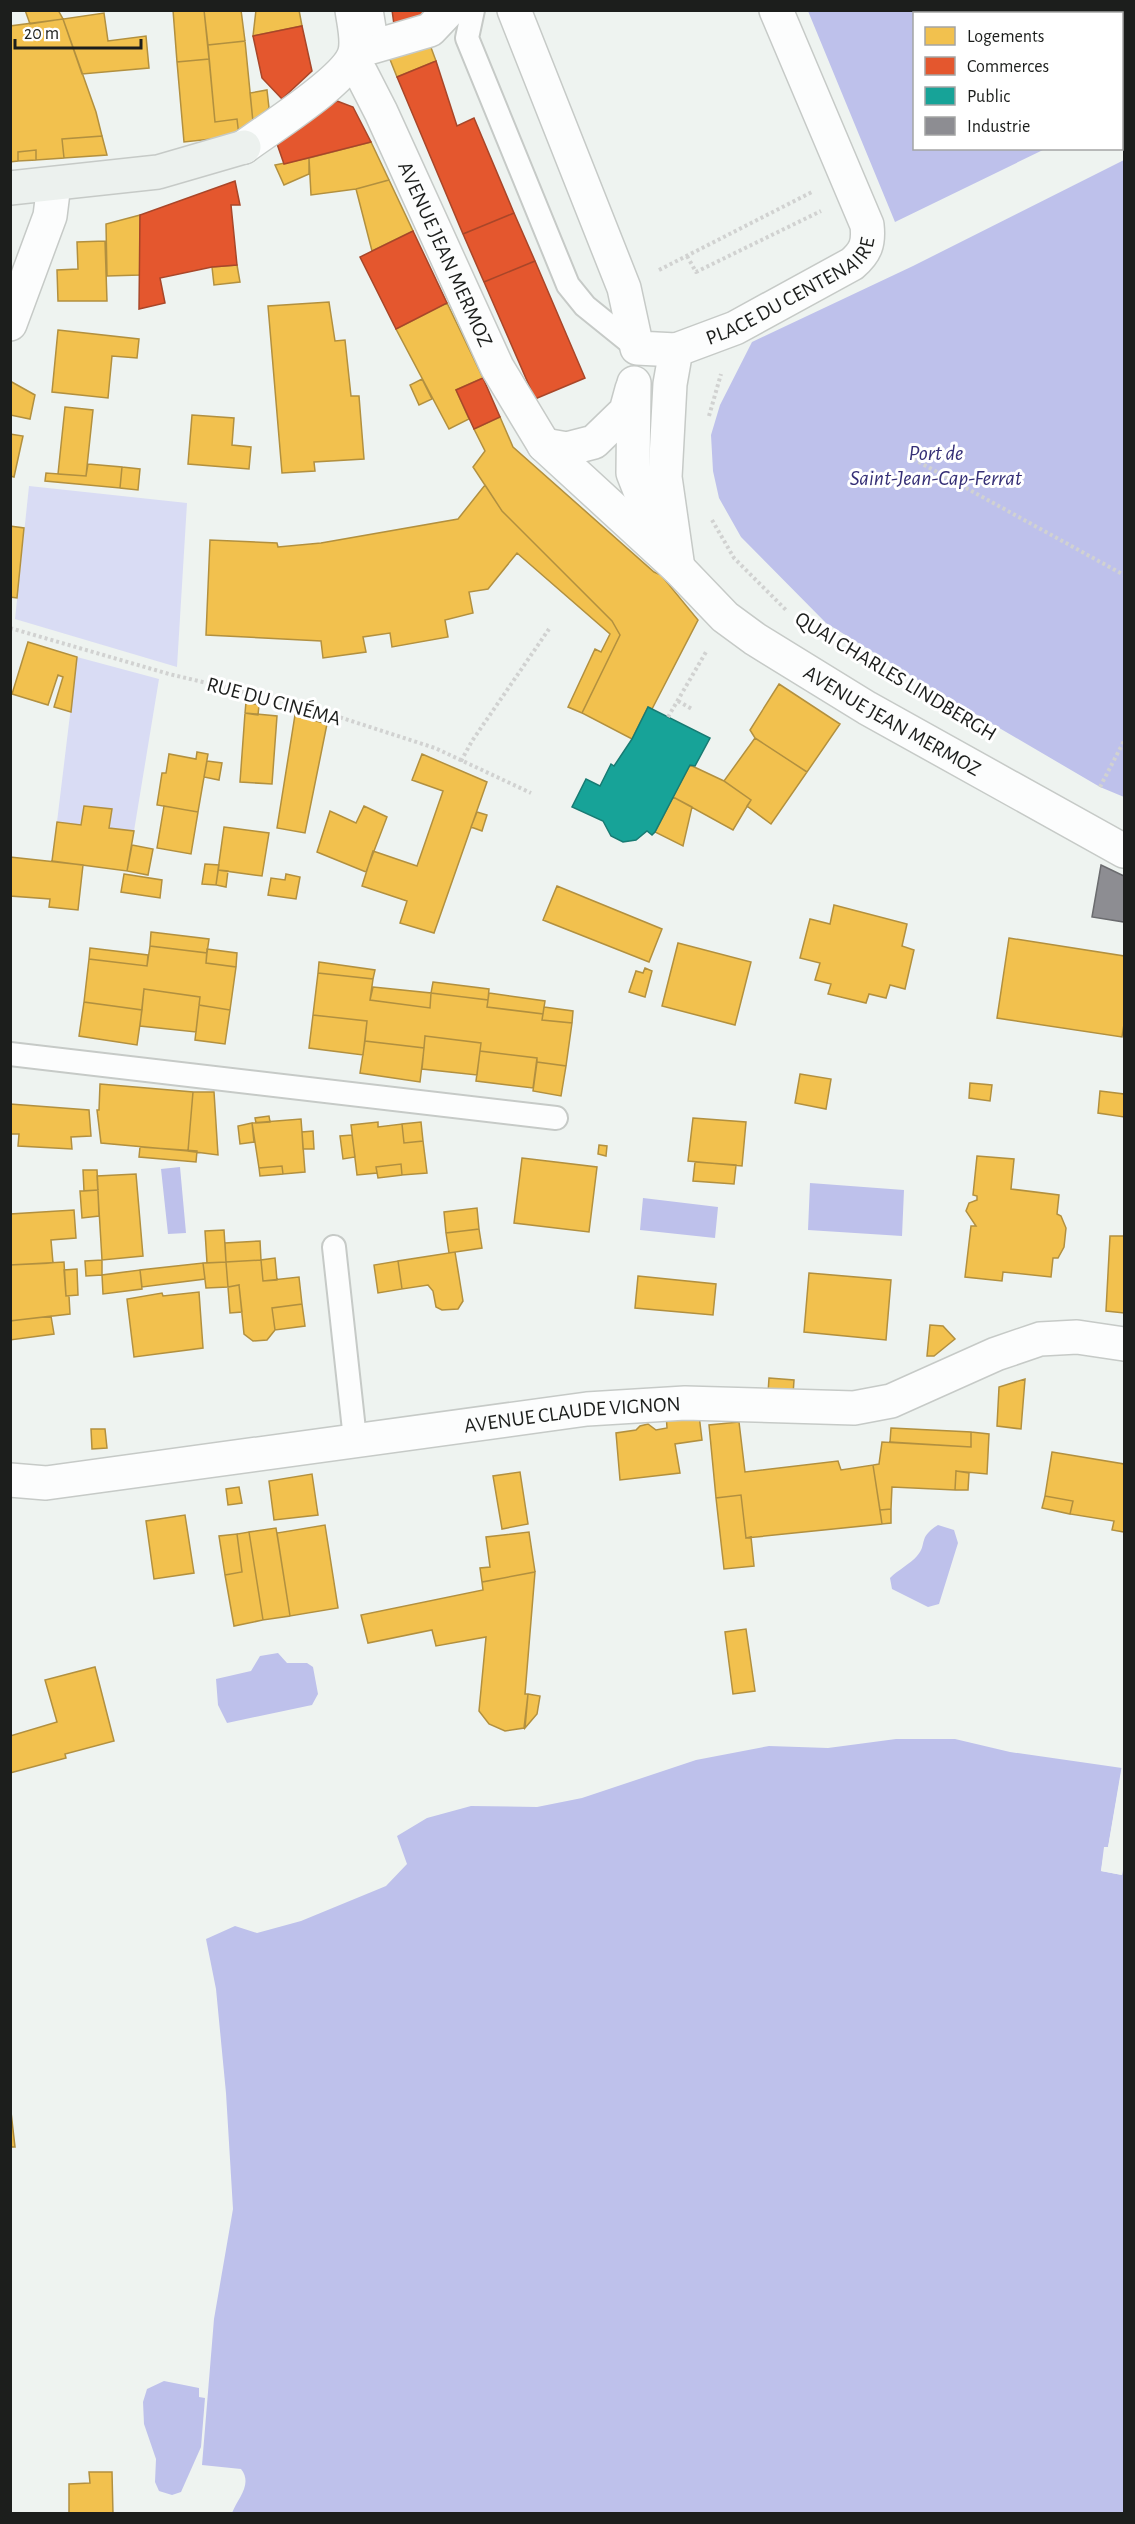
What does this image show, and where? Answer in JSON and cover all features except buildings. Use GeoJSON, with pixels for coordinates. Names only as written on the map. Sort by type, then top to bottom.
{"type":"FeatureCollection","features":[{"type":"Feature","properties":{"kind":"main road"},"geometry":{"type":"LineString","coordinates":[[10,188],[158,172],[244,147]]}},
{"type":"Feature","properties":{"kind":"street"},"geometry":{"type":"LineString","coordinates":[[244,147],[326,87],[351,63],[356,41],[352,10]]}},
{"type":"Feature","properties":{"kind":"street"},"geometry":{"type":"LineString","coordinates":[[366,10],[372,47],[430,30],[449,10]]}},
{"type":"Feature","properties":{"kind":"street"},"geometry":{"type":"LineString","coordinates":[[514,10],[624,288],[637,348]]}},
{"type":"Feature","properties":{"kind":"street","name":"PLACE DU CENTENAIRE"},"geometry":{"type":"LineString","coordinates":[[637,348],[676,350],[735,328],[852,264],[863,254],[869,240],[867,225],[776,10]]}},
{"type":"Feature","properties":{"kind":"street","name":"AVENUE JEAN MERMOZ"},"geometry":{"type":"LineString","coordinates":[[351,63],[361,73],[381,111],[497,367],[544,445],[678,568],[725,617],[754,639],[867,708],[1125,851]]}},
{"type":"Feature","properties":{"kind":"street"},"geometry":{"type":"LineString","coordinates":[[10,324],[50,216],[54,184]]}},
{"type":"Feature","properties":{"kind":"street","name":"AVENUE JEAN MERMOZ"},"geometry":{"type":"LineString","coordinates":[[637,348],[634,383],[633,473],[644,501],[678,568]]}},
{"type":"Feature","properties":{"kind":"street","name":"PLACE DU CENTENAIRE"},"geometry":{"type":"LineString","coordinates":[[676,350],[670,384],[665,477],[678,568]]}},
{"type":"Feature","properties":{"kind":"street","name":"AVENUE JEAN MERMOZ"},"geometry":{"type":"LineString","coordinates":[[544,445],[567,449],[594,442],[626,411],[634,383]]}},
{"type":"Feature","properties":{"kind":"street","name":"AVENUE CLAUDE VIGNON"},"geometry":{"type":"LineString","coordinates":[[10,1479],[46,1483],[355,1439],[609,1407],[685,1403],[854,1408],[891,1401],[996,1354],[1040,1339],[1077,1337],[1125,1344]]}},
{"type":"Feature","properties":{"kind":"lane"},"geometry":{"type":"LineString","coordinates":[[474,10],[467,38],[568,285],[585,306],[637,348]]}},
{"type":"Feature","properties":{"kind":"lane"},"geometry":{"type":"LineString","coordinates":[[10,1054],[556,1118]]}},
{"type":"Feature","properties":{"kind":"lane"},"geometry":{"type":"LineString","coordinates":[[334,1247],[355,1439]]}},
{"type":"Feature","properties":{"kind":"path"},"geometry":{"type":"LineString","coordinates":[[624,288],[818,189]]}},
{"type":"Feature","properties":{"kind":"path"},"geometry":{"type":"LineString","coordinates":[[687,256],[696,272],[854,195]]}},
{"type":"Feature","properties":{"kind":"path"},"geometry":{"type":"LineString","coordinates":[[706,426],[724,364],[735,344],[735,328]]}},
{"type":"Feature","properties":{"kind":"path"},"geometry":{"type":"LineString","coordinates":[[908,456],[1125,574]]}},
{"type":"Feature","properties":{"kind":"path","name":"QUAI CHARLES LINDBERGH"},"geometry":{"type":"LineString","coordinates":[[708,513],[734,558],[794,617]]}},
{"type":"Feature","properties":{"kind":"path"},"geometry":{"type":"LineString","coordinates":[[668,717],[725,617]]}},
{"type":"Feature","properties":{"kind":"path","name":"RUE DU CINÉMA"},"geometry":{"type":"LineString","coordinates":[[10,628],[169,674],[309,707],[435,748],[531,793]]}},
{"type":"Feature","properties":{"kind":"path"},"geometry":{"type":"LineString","coordinates":[[461,761],[472,741],[549,629]]}},
{"type":"Feature","properties":{"kind":"path","name":"QUAI CHARLES LINDBERGH"},"geometry":{"type":"LineString","coordinates":[[848,648],[908,684]]}},
{"type":"Feature","properties":{"kind":"path"},"geometry":{"type":"LineString","coordinates":[[678,701],[692,710]]}},
{"type":"Feature","properties":{"kind":"path"},"geometry":{"type":"LineString","coordinates":[[1100,787],[1125,741]]}},
{"type":"Feature","properties":{"kind":"shaded area"},"geometry":{"type":"Polygon","coordinates":[[[29,486],[187,503],[177,667],[15,619],[29,486]]]}},
{"type":"Feature","properties":{"kind":"shaded area"},"geometry":{"type":"Polygon","coordinates":[[[77,657],[159,679],[134,831],[109,828],[112,810],[81,825],[57,822],[77,657]]]}},
{"type":"Feature","properties":{"kind":"water"},"geometry":{"type":"Polygon","coordinates":[[[808,11],[1124,11],[1124,139],[1123,12],[913,12],[913,150],[1043,150],[895,222],[808,11]]]}},
{"type":"Feature","properties":{"kind":"water","name":"Port de Saint-Jean-Cap-Ferrat"},"geometry":{"type":"Polygon","coordinates":[[[1124,160],[1124,797],[1100,787],[931,688],[826,623],[741,537],[719,498],[713,471],[711,435],[720,405],[752,342],[913,266],[1124,160]]]}},
{"type":"Feature","properties":{"kind":"water"},"geometry":{"type":"Polygon","coordinates":[[[180,1167],[186,1233],[168,1234],[161,1169],[180,1167]]]}},
{"type":"Feature","properties":{"kind":"water"},"geometry":{"type":"Polygon","coordinates":[[[810,1183],[904,1190],[902,1236],[808,1230],[810,1183]]]}},
{"type":"Feature","properties":{"kind":"water"},"geometry":{"type":"Polygon","coordinates":[[[643,1198],[718,1207],[715,1238],[640,1230],[643,1198]]]}},
{"type":"Feature","properties":{"kind":"water"},"geometry":{"type":"Polygon","coordinates":[[[938,1525],[954,1530],[958,1543],[939,1604],[928,1607],[892,1589],[890,1578],[917,1556],[927,1534],[938,1525]]]}},
{"type":"Feature","properties":{"kind":"water"},"geometry":{"type":"Polygon","coordinates":[[[278,1653],[287,1663],[307,1663],[313,1667],[318,1694],[312,1705],[227,1723],[218,1705],[216,1679],[251,1671],[260,1656],[278,1653]]]}},
{"type":"Feature","properties":{"kind":"water"},"geometry":{"type":"Polygon","coordinates":[[[896,1739],[955,1739],[1010,1752],[1122,1768],[1108,1848],[1105,1847],[1101,1871],[1122,1875],[1124,1863],[1124,2513],[232,2513],[245,2486],[246,2480],[241,2469],[202,2465],[214,2319],[233,2209],[226,2093],[216,1989],[206,1939],[235,1926],[257,1933],[301,1921],[386,1886],[407,1864],[397,1836],[427,1818],[471,1806],[537,1807],[582,1798],[696,1760],[769,1746],[828,1748],[896,1739]]]}},
{"type":"Feature","properties":{"kind":"water"},"geometry":{"type":"Polygon","coordinates":[[[164,2381],[199,2388],[199,2397],[205,2398],[201,2447],[181,2492],[172,2495],[159,2491],[155,2482],[156,2459],[144,2424],[143,2402],[147,2389],[164,2381]]]}},
{"type":"Feature","properties":{"kind":"pier"},"geometry":{"type":"Polygon","coordinates":[[[1122,1765],[1124,1770],[1111,1848],[1107,1851],[1104,1869],[1120,1872],[1124,1860],[1122,1875],[1101,1871],[1104,1847],[1108,1847],[1122,1765]]]}}]}
